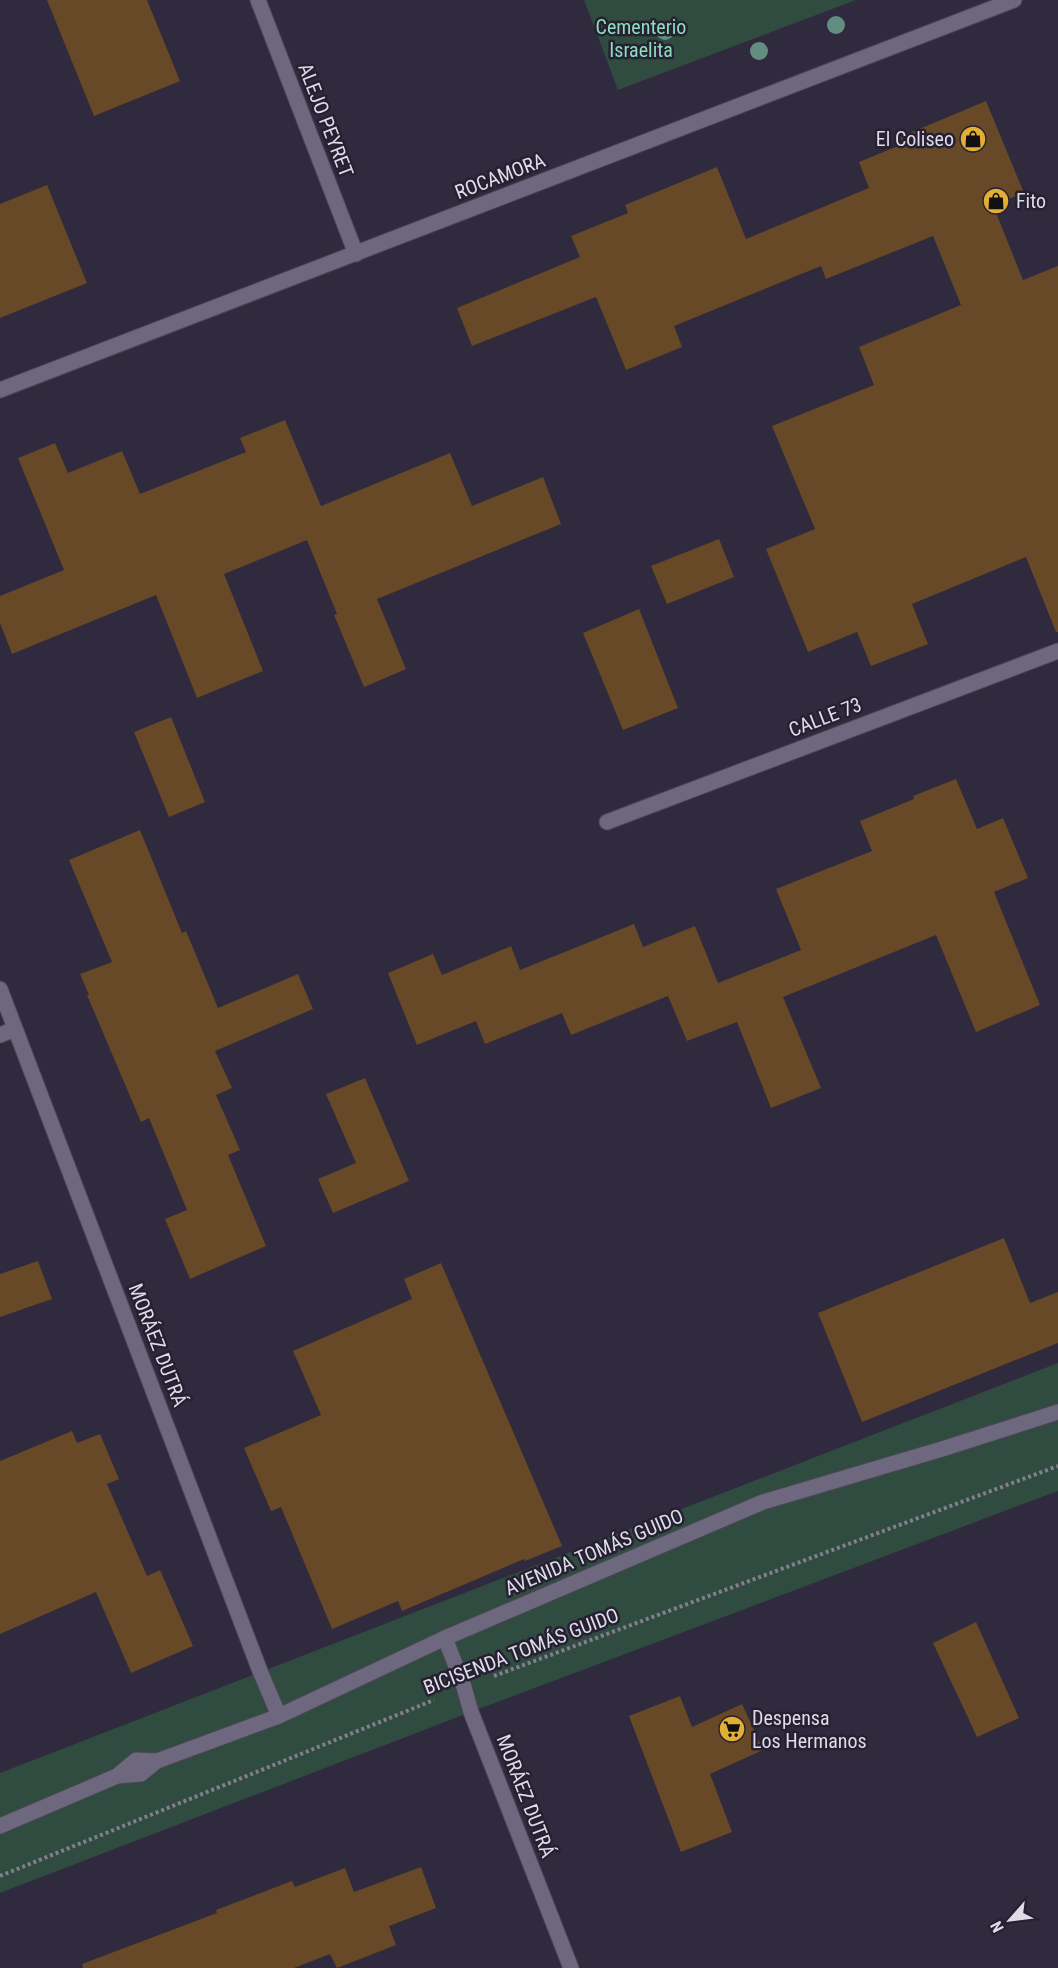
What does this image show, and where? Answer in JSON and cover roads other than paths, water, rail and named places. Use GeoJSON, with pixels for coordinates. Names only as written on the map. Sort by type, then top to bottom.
{"type":"FeatureCollection","features":[{"type":"Feature","properties":{"kind":"street","name":"ALEJO PEYRET"},"geometry":{"type":"LineString","coordinates":[[258,0],[356,254]]}},
{"type":"Feature","properties":{"kind":"street","name":"ROCAMORA"},"geometry":{"type":"LineString","coordinates":[[0,390],[1014,0]]}},
{"type":"Feature","properties":{"kind":"street","name":"CALLE 73"},"geometry":{"type":"LineString","coordinates":[[607,822],[1058,651]]}},
{"type":"Feature","properties":{"kind":"street","name":"MORÁEZ DUTRÁ"},"geometry":{"type":"LineString","coordinates":[[0,989],[279,1716]]}},
{"type":"Feature","properties":{"kind":"street"},"geometry":{"type":"LineString","coordinates":[[0,1035],[15,1029]]}},
{"type":"Feature","properties":{"kind":"street","name":"AVENIDA TOMÁS GUIDO"},"geometry":{"type":"LineString","coordinates":[[0,1826],[117,1776],[141,1774],[157,1761],[279,1716],[445,1638],[763,1502],[1058,1412]]}},
{"type":"Feature","properties":{"kind":"street","name":"MORÁEZ DUTRÁ"},"geometry":{"type":"LineString","coordinates":[[445,1638],[471,1712],[571,1968]]}},
{"type":"Feature","properties":{"kind":"place","name":"El Coliseo"},"geometry":{"type":"Point","coordinates":[973,139]}},
{"type":"Feature","properties":{"kind":"place","name":"Fito"},"geometry":{"type":"Point","coordinates":[996,201]}},
{"type":"Feature","properties":{"kind":"place","name":"Despensa Los Hermanos"},"geometry":{"type":"Point","coordinates":[732,1729]}},
{"type":"Feature","properties":{"kind":"park label","name":"Cementerio Israelita"},"geometry":{"type":"Point","coordinates":[641,38]}}]}
